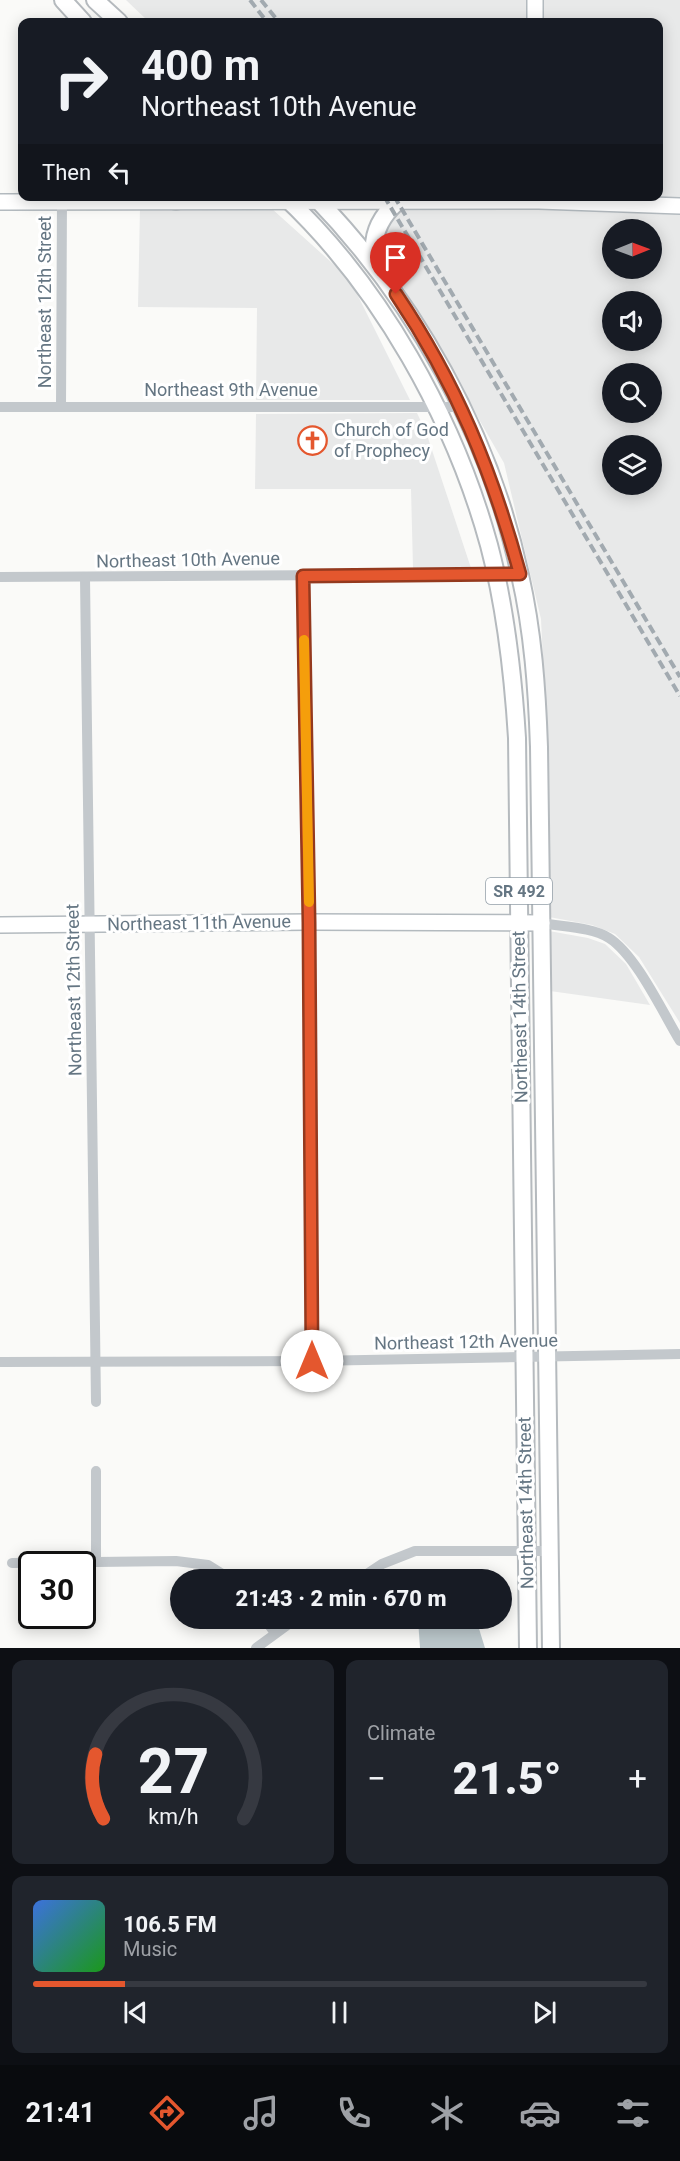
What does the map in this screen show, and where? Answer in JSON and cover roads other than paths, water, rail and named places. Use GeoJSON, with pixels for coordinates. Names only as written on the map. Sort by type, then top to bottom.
{"type":"FeatureCollection","features":[{"type":"Feature","properties":{"kind":"main road"},"geometry":{"type":"LineString","coordinates":[[63,0],[79,18]]}},
{"type":"Feature","properties":{"kind":"main road"},"geometry":{"type":"LineString","coordinates":[[95,0],[115,18]]}},
{"type":"Feature","properties":{"kind":"main road"},"geometry":{"type":"LineString","coordinates":[[535,0],[535,18]]}},
{"type":"Feature","properties":{"kind":"main road"},"geometry":{"type":"LineString","coordinates":[[0,202],[21,201]]}},
{"type":"Feature","properties":{"kind":"main road","name":"Northeast 14th Street"},"geometry":{"type":"LineString","coordinates":[[288,201],[328,243],[368,293],[395,334],[436,406],[476,501],[496,574],[509,642],[515,699],[528,1648]]}},
{"type":"Feature","properties":{"kind":"main road","name":"Northeast 14th Street"},"geometry":{"type":"LineString","coordinates":[[318,201],[377,267],[410,316],[461,406],[494,486],[520,574],[533,649],[537,697],[542,923],[551,1648]]}},
{"type":"Feature","properties":{"kind":"main road"},"geometry":{"type":"LineString","coordinates":[[370,201],[444,201]]}},
{"type":"Feature","properties":{"kind":"main road"},"geometry":{"type":"LineString","coordinates":[[574,201],[680,207]]}},
{"type":"Feature","properties":{"kind":"main road"},"geometry":{"type":"LineString","coordinates":[[377,267],[372,245],[375,235],[386,213],[397,202]]}},
{"type":"Feature","properties":{"kind":"main road","name":"Northeast 11th Avenue"},"geometry":{"type":"LineString","coordinates":[[0,925],[309,922],[542,923]]}},
{"type":"Feature","properties":{"kind":"street","name":"Northeast 12th Street"},"geometry":{"type":"LineString","coordinates":[[61,407],[62,201]]}},
{"type":"Feature","properties":{"kind":"street","name":"Northeast 9th Avenue"},"geometry":{"type":"LineString","coordinates":[[0,407],[461,406]]}},
{"type":"Feature","properties":{"kind":"street","name":"Northeast 10th Avenue"},"geometry":{"type":"LineString","coordinates":[[0,578],[520,574]]}},
{"type":"Feature","properties":{"kind":"street"},"geometry":{"type":"LineString","coordinates":[[303,576],[309,922],[312,1361]]}},
{"type":"Feature","properties":{"kind":"street","name":"Northeast 12th Street"},"geometry":{"type":"LineString","coordinates":[[85,578],[96,1402]]}},
{"type":"Feature","properties":{"kind":"street"},"geometry":{"type":"LineString","coordinates":[[542,923],[591,931],[610,938],[632,960],[680,1041]]}},
{"type":"Feature","properties":{"kind":"street","name":"Northeast 12th Avenue"},"geometry":{"type":"LineString","coordinates":[[0,1362],[312,1361],[680,1354]]}},
{"type":"Feature","properties":{"kind":"street"},"geometry":{"type":"LineString","coordinates":[[96,1470],[96,1551]]}},
{"type":"Feature","properties":{"kind":"street"},"geometry":{"type":"LineString","coordinates":[[374,1569],[415,1551],[550,1551]]}},
{"type":"Feature","properties":{"kind":"street"},"geometry":{"type":"LineString","coordinates":[[96,1562],[176,1561],[208,1565],[214,1569]]}},
{"type":"Feature","properties":{"kind":"street"},"geometry":{"type":"LineString","coordinates":[[12,1563],[18,1563]]}},
{"type":"Feature","properties":{"kind":"street"},"geometry":{"type":"LineString","coordinates":[[272,1629],[275,1633]]}},
{"type":"Feature","properties":{"kind":"street"},"geometry":{"type":"LineString","coordinates":[[256,1648],[281,1629]]}},
{"type":"Feature","properties":{"kind":"railway"},"geometry":{"type":"LineString","coordinates":[[250,0],[264,18]]}},
{"type":"Feature","properties":{"kind":"railway"},"geometry":{"type":"LineString","coordinates":[[261,0],[276,18]]}},
{"type":"Feature","properties":{"kind":"railway"},"geometry":{"type":"LineString","coordinates":[[387,201],[680,696]]}},
{"type":"Feature","properties":{"kind":"railway"},"geometry":{"type":"LineString","coordinates":[[397,201],[680,677]]}},
{"type":"Feature","properties":{"kind":"place","name":"Church of God of Prophecy"},"geometry":{"type":"Point","coordinates":[313,440]}}]}
